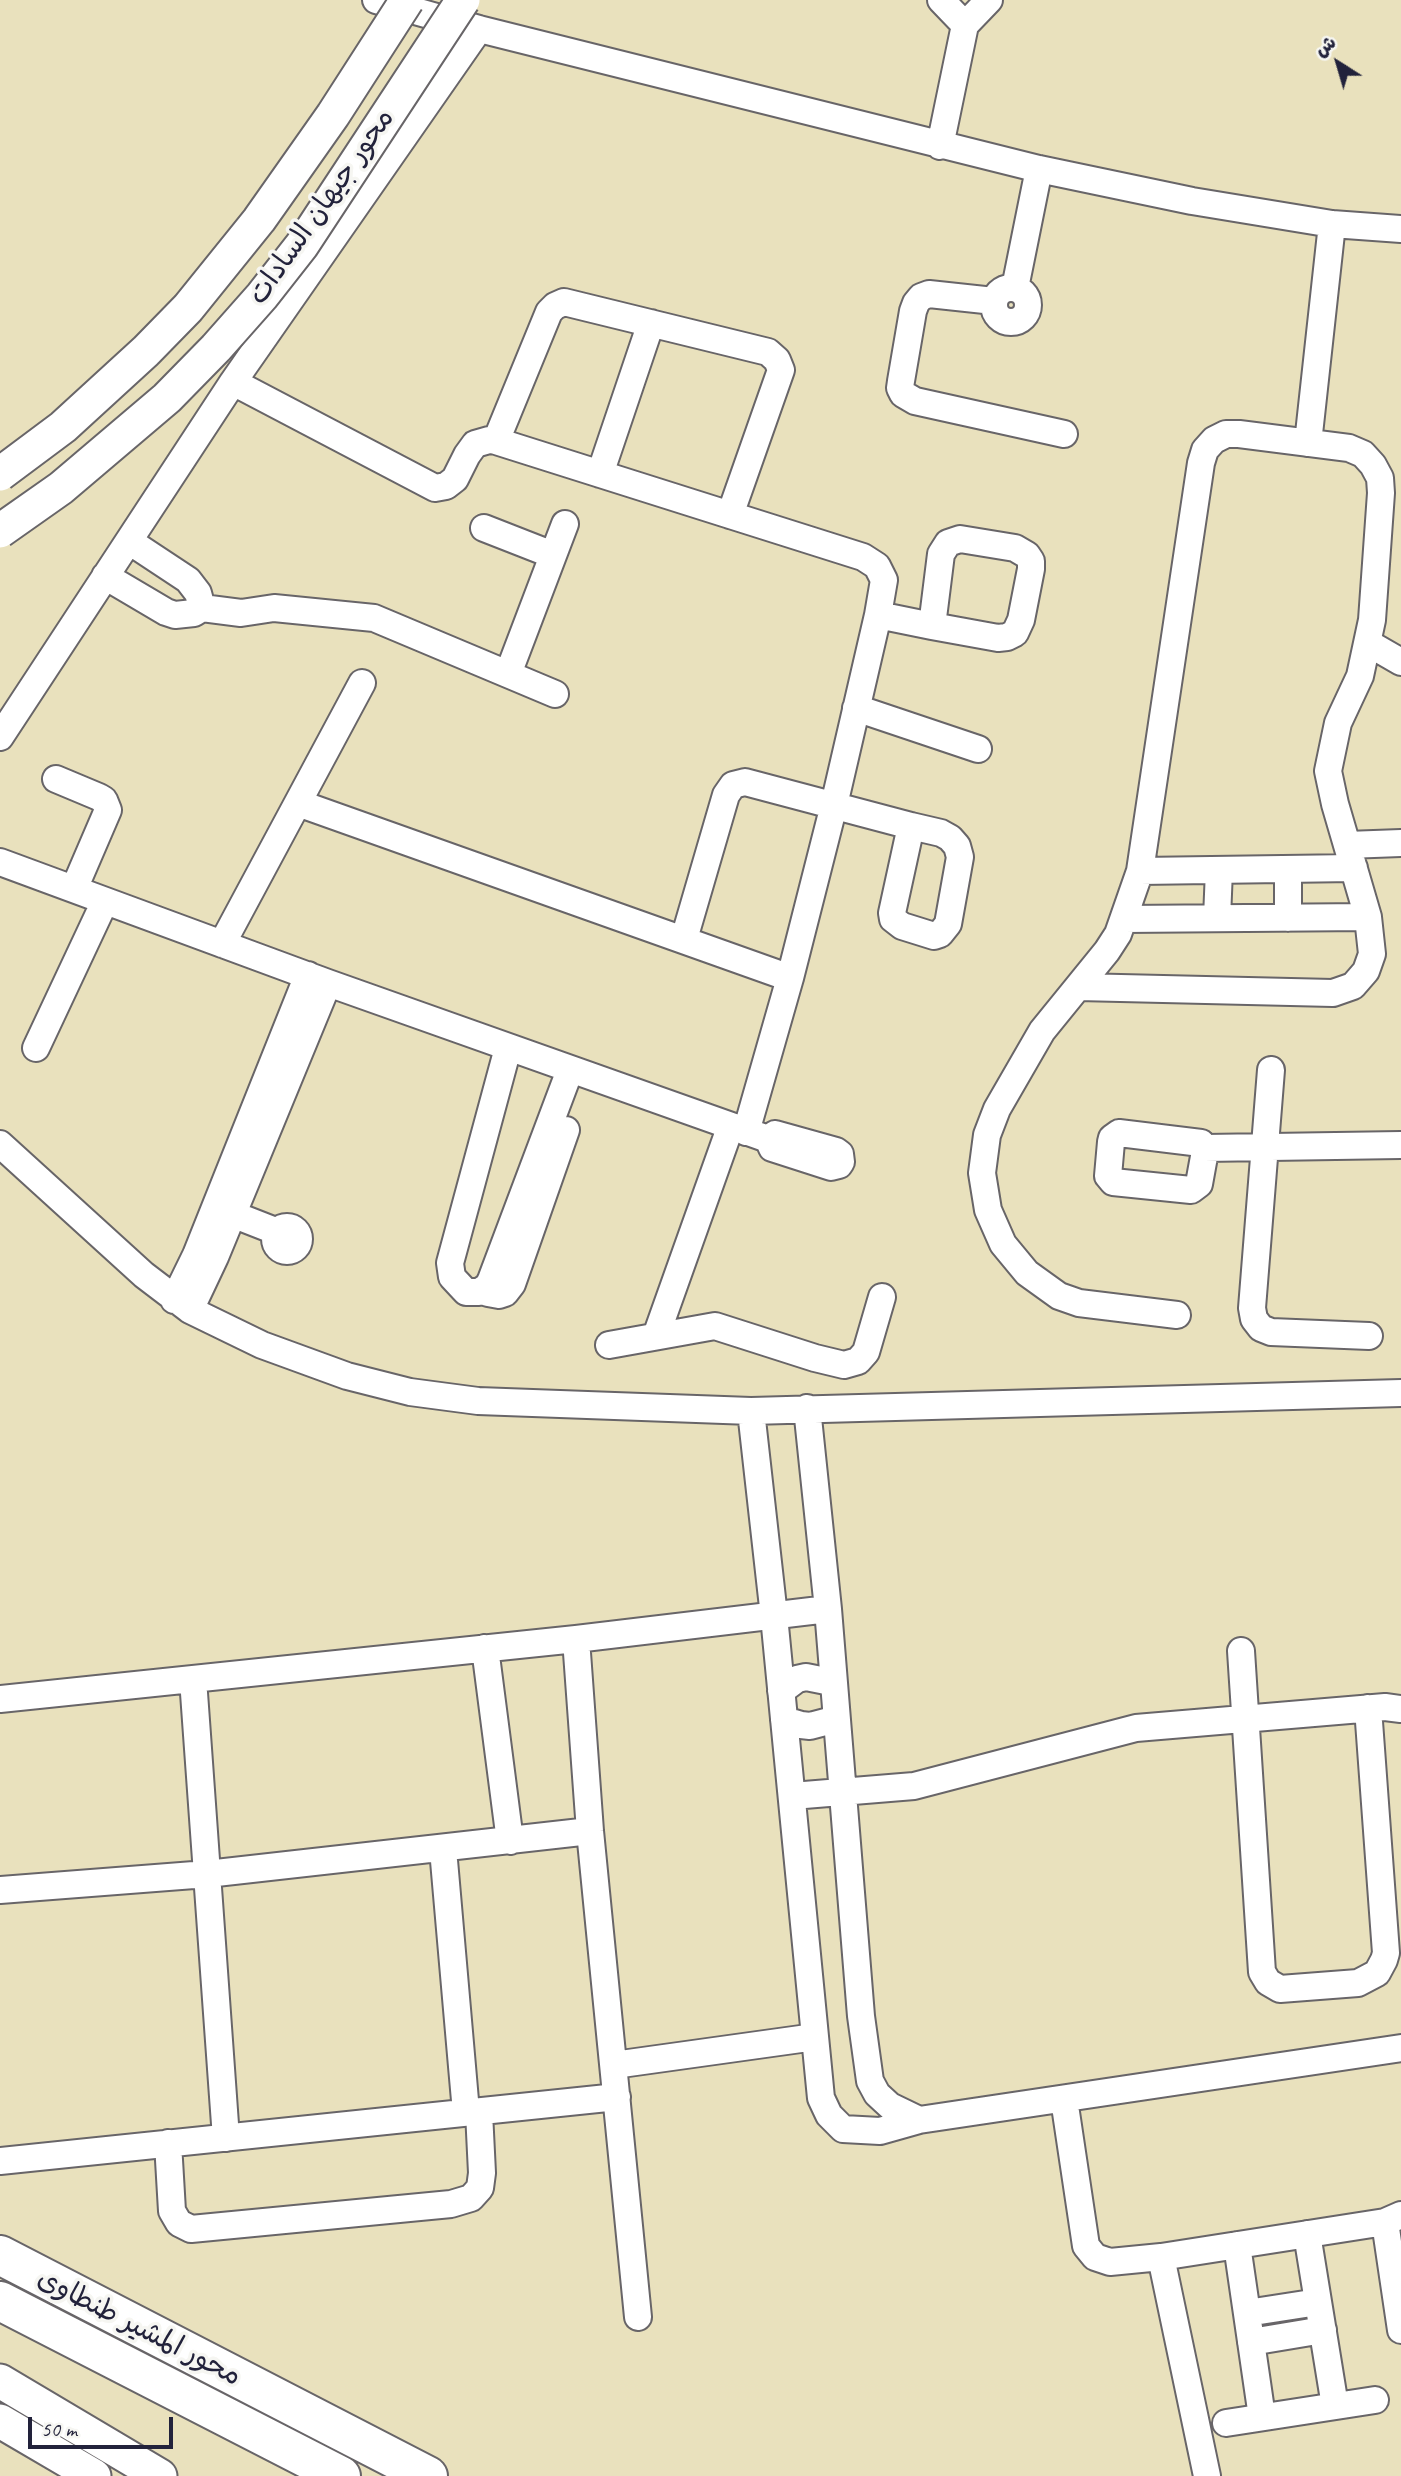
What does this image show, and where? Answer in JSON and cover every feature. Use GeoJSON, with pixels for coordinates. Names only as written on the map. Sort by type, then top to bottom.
{"type":"FeatureCollection","features":[{"type":"Feature","properties":{"kind":"highway","name":"محور المشير طنطاوى"},"geometry":{"type":"LineString","coordinates":[[0,2255],[428,2476]]}},
{"type":"Feature","properties":{"kind":"highway","name":"محور المشير طنطاوى"},"geometry":{"type":"LineString","coordinates":[[0,2301],[341,2476]]}},
{"type":"Feature","properties":{"kind":"main road","name":"محور جيهان السادات"},"geometry":{"type":"LineString","coordinates":[[0,474],[63,427],[146,351],[188,308],[259,220],[333,115],[407,0]]}},
{"type":"Feature","properties":{"kind":"main road","name":"محور جيهان السادات"},"geometry":{"type":"LineString","coordinates":[[0,531],[61,488],[125,435],[186,378],[253,307],[302,245],[463,0]]}},
{"type":"Feature","properties":{"kind":"main road"},"geometry":{"type":"LineString","coordinates":[[0,2381],[160,2476]]}},
{"type":"Feature","properties":{"kind":"main road"},"geometry":{"type":"LineString","coordinates":[[0,2421],[94,2476]]}},
{"type":"Feature","properties":{"kind":"lane"},"geometry":{"type":"LineString","coordinates":[[376,0],[479,29],[1039,169],[1192,201],[1332,224],[1401,229]]}},
{"type":"Feature","properties":{"kind":"lane"},"geometry":{"type":"LineString","coordinates":[[941,0],[965,25]]}},
{"type":"Feature","properties":{"kind":"lane"},"geometry":{"type":"LineString","coordinates":[[940,146],[965,25],[989,0]]}},
{"type":"Feature","properties":{"kind":"lane"},"geometry":{"type":"LineString","coordinates":[[0,737],[233,382],[479,29]]}},
{"type":"Feature","properties":{"kind":"lane"},"geometry":{"type":"LineString","coordinates":[[1039,169],[1005,294],[929,294],[921,297],[913,311],[900,388],[903,394],[915,401],[1064,434]]}},
{"type":"Feature","properties":{"kind":"lane"},"geometry":{"type":"LineString","coordinates":[[1308,443],[1332,224]]}},
{"type":"Feature","properties":{"kind":"lane"},"geometry":{"type":"LineString","coordinates":[[496,441],[545,319],[555,306],[564,302],[768,352],[778,360],[781,370],[730,515]]}},
{"type":"Feature","properties":{"kind":"lane"},"geometry":{"type":"LineString","coordinates":[[600,474],[651,323]]}},
{"type":"Feature","properties":{"kind":"lane"},"geometry":{"type":"LineString","coordinates":[[233,382],[435,488],[446,486],[455,479],[475,444],[496,441],[871,561],[877,566],[884,580],[834,806],[748,1133],[656,1336]]}},
{"type":"Feature","properties":{"kind":"lane"},"geometry":{"type":"LineString","coordinates":[[1078,987],[1334,993],[1353,986],[1370,963],[1372,954],[1368,917],[1332,795],[1328,771],[1338,723],[1360,676],[1372,620],[1380,478],[1363,454],[1349,448],[1226,434],[1214,440],[1205,450],[1140,871],[1124,919],[1107,951],[1042,1031],[1023,1062],[991,1122],[983,1154],[982,1173],[988,1210],[999,1236],[1014,1259],[1042,1286],[1079,1303],[1177,1315]]}},
{"type":"Feature","properties":{"kind":"lane"},"geometry":{"type":"LineString","coordinates":[[508,674],[565,524]]}},
{"type":"Feature","properties":{"kind":"lane"},"geometry":{"type":"LineString","coordinates":[[484,528],[553,555]]}},
{"type":"Feature","properties":{"kind":"lane"},"geometry":{"type":"LineString","coordinates":[[878,615],[932,626],[998,638],[1007,637],[1015,633],[1021,620],[1031,569],[1031,561],[1027,555],[1015,548],[960,539],[948,542],[941,554],[932,626]]}},
{"type":"Feature","properties":{"kind":"lane"},"geometry":{"type":"LineString","coordinates":[[129,541],[188,580],[198,593],[202,608]]}},
{"type":"Feature","properties":{"kind":"lane"},"geometry":{"type":"LineString","coordinates":[[105,576],[166,612],[176,615],[194,613],[202,608],[241,613],[274,608],[374,618],[555,694]]}},
{"type":"Feature","properties":{"kind":"lane"},"geometry":{"type":"LineString","coordinates":[[1368,643],[1401,662]]}},
{"type":"Feature","properties":{"kind":"lane"},"geometry":{"type":"LineString","coordinates":[[222,944],[362,683]]}},
{"type":"Feature","properties":{"kind":"lane"},"geometry":{"type":"LineString","coordinates":[[856,708],[978,749]]}},
{"type":"Feature","properties":{"kind":"lane"},"geometry":{"type":"LineString","coordinates":[[56,779],[99,797],[104,800],[108,810],[74,890]]}},
{"type":"Feature","properties":{"kind":"lane"},"geometry":{"type":"LineString","coordinates":[[684,939],[726,795],[733,785],[745,782],[911,826]]}},
{"type":"Feature","properties":{"kind":"lane"},"geometry":{"type":"LineString","coordinates":[[298,803],[790,978]]}},
{"type":"Feature","properties":{"kind":"lane"},"geometry":{"type":"LineString","coordinates":[[1140,871],[1288,869],[1401,844]]}},
{"type":"Feature","properties":{"kind":"lane"},"geometry":{"type":"LineString","coordinates":[[0,862],[748,1133]]}},
{"type":"Feature","properties":{"kind":"lane"},"geometry":{"type":"LineString","coordinates":[[1288,869],[1288,918]]}},
{"type":"Feature","properties":{"kind":"lane"},"geometry":{"type":"LineString","coordinates":[[1217,918],[1219,870]]}},
{"type":"Feature","properties":{"kind":"lane"},"geometry":{"type":"LineString","coordinates":[[36,1048],[105,901]]}},
{"type":"Feature","properties":{"kind":"lane"},"geometry":{"type":"LineString","coordinates":[[1124,919],[1368,917]]}},
{"type":"Feature","properties":{"kind":"lane"},"geometry":{"type":"LineString","coordinates":[[182,1305],[232,1214],[318,979]]}},
{"type":"Feature","properties":{"kind":"lane"},"geometry":{"type":"LineString","coordinates":[[182,1305],[196,1255],[318,979]]}},
{"type":"Feature","properties":{"kind":"lane"},"geometry":{"type":"LineString","coordinates":[[508,1048],[450,1263],[453,1277],[466,1292],[484,1290],[499,1295],[509,1289],[529,1207],[577,1072]]}},
{"type":"Feature","properties":{"kind":"lane"},"geometry":{"type":"LineString","coordinates":[[1271,1070],[1252,1308],[1254,1319],[1261,1328],[1271,1332],[1369,1336]]}},
{"type":"Feature","properties":{"kind":"lane"},"geometry":{"type":"LineString","coordinates":[[0,1144],[144,1275],[182,1305],[262,1345],[347,1376],[410,1392],[478,1401],[751,1410],[1401,1393]]}},
{"type":"Feature","properties":{"kind":"lane"},"geometry":{"type":"LineString","coordinates":[[1205,1148],[1401,1145]]}},
{"type":"Feature","properties":{"kind":"lane"},"geometry":{"type":"LineString","coordinates":[[232,1214],[278,1233]]}},
{"type":"Feature","properties":{"kind":"lane"},"geometry":{"type":"LineString","coordinates":[[609,1345],[715,1325],[844,1366],[858,1361],[866,1352],[882,1297]]}},
{"type":"Feature","properties":{"kind":"lane"},"geometry":{"type":"LineString","coordinates":[[807,1408],[828,1609],[861,2016],[870,2081],[877,2094],[890,2106],[919,2120]]}},
{"type":"Feature","properties":{"kind":"lane"},"geometry":{"type":"LineString","coordinates":[[751,1410],[821,2098],[829,2115],[843,2129],[880,2131],[919,2120],[1401,2048]]}},
{"type":"Feature","properties":{"kind":"lane"},"geometry":{"type":"LineString","coordinates":[[0,1699],[576,1639],[828,1609]]}},
{"type":"Feature","properties":{"kind":"lane"},"geometry":{"type":"LineString","coordinates":[[576,1639],[590,1831],[638,2317]]}},
{"type":"Feature","properties":{"kind":"lane"},"geometry":{"type":"LineString","coordinates":[[485,1648],[510,1841]]}},
{"type":"Feature","properties":{"kind":"lane"},"geometry":{"type":"LineString","coordinates":[[1241,1651],[1262,1972],[1273,1986],[1288,1990],[1365,1981],[1377,1973],[1384,1960],[1386,1953],[1368,1708]]}},
{"type":"Feature","properties":{"kind":"lane"},"geometry":{"type":"LineString","coordinates":[[781,1691],[797,1679],[806,1677],[834,1686]]}},
{"type":"Feature","properties":{"kind":"lane"},"geometry":{"type":"LineString","coordinates":[[193,1679],[226,2137]]}},
{"type":"Feature","properties":{"kind":"lane"},"geometry":{"type":"LineString","coordinates":[[792,1796],[914,1786],[1136,1728],[1368,1708],[1401,1709]]}},
{"type":"Feature","properties":{"kind":"lane"},"geometry":{"type":"LineString","coordinates":[[784,1720],[810,1726],[836,1715]]}},
{"type":"Feature","properties":{"kind":"lane"},"geometry":{"type":"LineString","coordinates":[[0,1890],[207,1874],[590,1831]]}},
{"type":"Feature","properties":{"kind":"lane"},"geometry":{"type":"LineString","coordinates":[[169,2143],[172,2211],[179,2224],[191,2230],[451,2204],[471,2199],[480,2188],[482,2173],[472,2112],[443,1849]]}},
{"type":"Feature","properties":{"kind":"lane"},"geometry":{"type":"LineString","coordinates":[[614,2065],[815,2037]]}},
{"type":"Feature","properties":{"kind":"lane"},"geometry":{"type":"LineString","coordinates":[[0,2161],[617,2097]]}},
{"type":"Feature","properties":{"kind":"lane"},"geometry":{"type":"LineString","coordinates":[[1064,2099],[1086,2246],[1095,2257],[1110,2262],[1161,2257],[1393,2219],[1401,2330]]}},
{"type":"Feature","properties":{"kind":"lane"},"geometry":{"type":"LineString","coordinates":[[1307,2234],[1335,2406]]}},
{"type":"Feature","properties":{"kind":"lane"},"geometry":{"type":"LineString","coordinates":[[1237,2245],[1262,2417]]}},
{"type":"Feature","properties":{"kind":"lane"},"geometry":{"type":"LineString","coordinates":[[1161,2257],[1207,2476]]}},
{"type":"Feature","properties":{"kind":"lane"},"geometry":{"type":"LineString","coordinates":[[1247,2313],[1318,2302]]}},
{"type":"Feature","properties":{"kind":"lane"},"geometry":{"type":"LineString","coordinates":[[1251,2342],[1323,2330]]}},
{"type":"Feature","properties":{"kind":"lane"},"geometry":{"type":"LineString","coordinates":[[1226,2423],[1375,2400]]}}]}
